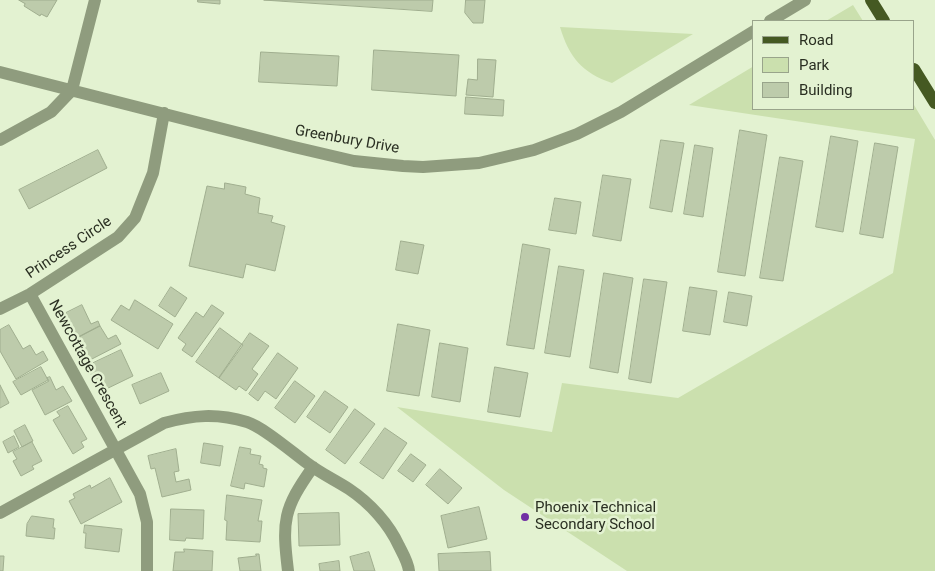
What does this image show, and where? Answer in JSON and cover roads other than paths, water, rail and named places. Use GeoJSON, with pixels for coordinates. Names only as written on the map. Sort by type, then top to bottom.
{"type":"FeatureCollection","features":[{"type":"Feature","properties":{"kind":"main road"},"geometry":{"type":"LineString","coordinates":[[871,0],[883,20]]}},
{"type":"Feature","properties":{"kind":"main road"},"geometry":{"type":"LineString","coordinates":[[915,71],[935,104]]}},
{"type":"Feature","properties":{"kind":"street"},"geometry":{"type":"LineString","coordinates":[[0,140],[51,112],[72,90],[95,0]]}},
{"type":"Feature","properties":{"kind":"street"},"geometry":{"type":"LineString","coordinates":[[772,20],[805,0]]}},
{"type":"Feature","properties":{"kind":"street","name":"Greenbury Drive"},"geometry":{"type":"LineString","coordinates":[[0,72],[294,147],[354,160],[423,167],[479,163],[534,150],[578,134],[621,112],[752,32]]}},
{"type":"Feature","properties":{"kind":"street","name":"Princess Circle"},"geometry":{"type":"LineString","coordinates":[[0,309],[30,294],[118,236],[135,218],[153,173],[164,113]]}},
{"type":"Feature","properties":{"kind":"street","name":"Newcottage Crescent"},"geometry":{"type":"LineString","coordinates":[[30,294],[140,494],[147,522],[147,571]]}},
{"type":"Feature","properties":{"kind":"street","name":"Newcottage Crescent"},"geometry":{"type":"LineString","coordinates":[[116,450],[164,423],[187,417],[219,416],[249,423],[275,439],[313,467],[351,490],[375,511],[394,535],[408,564],[409,571]]}},
{"type":"Feature","properties":{"kind":"street"},"geometry":{"type":"LineString","coordinates":[[0,513],[116,450]]}},
{"type":"Feature","properties":{"kind":"street"},"geometry":{"type":"LineString","coordinates":[[288,571],[284,542],[288,508],[299,487],[313,467]]}},
{"type":"Feature","properties":{"kind":"place","name":"Phoenix Technical Secondary School"},"geometry":{"type":"Point","coordinates":[525,517]}}]}
